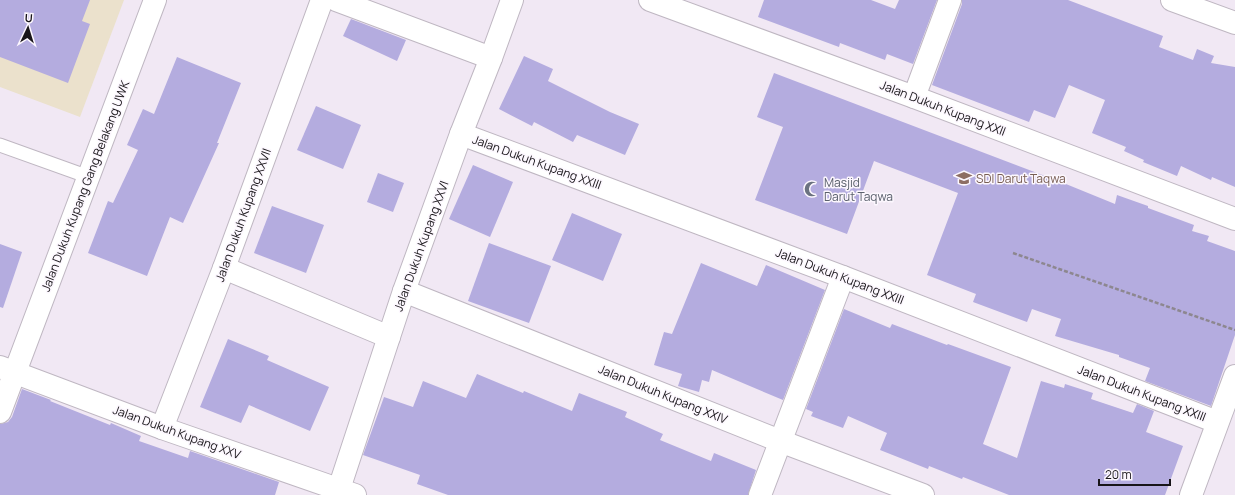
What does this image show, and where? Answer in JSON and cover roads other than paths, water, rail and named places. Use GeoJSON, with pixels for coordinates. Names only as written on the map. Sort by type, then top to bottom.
{"type":"FeatureCollection","features":[{"type":"Feature","properties":{"kind":"street","name":"Jalan Dukuh Kupang Gang Belakang UWK"},"geometry":{"type":"LineString","coordinates":[[0,412],[8,370],[89,177],[156,0]]}},
{"type":"Feature","properties":{"kind":"street","name":"Jalan Dukuh Kupang XXVII"},"geometry":{"type":"LineString","coordinates":[[162,428],[224,268],[322,0]]}},
{"type":"Feature","properties":{"kind":"street"},"geometry":{"type":"LineString","coordinates":[[336,0],[491,58]]}},
{"type":"Feature","properties":{"kind":"street","name":"Jalan Dukuh Kupang XXVI"},"geometry":{"type":"LineString","coordinates":[[344,493],[389,337],[404,291],[512,0]]}},
{"type":"Feature","properties":{"kind":"street","name":"Jalan Dukuh Kupang XXII"},"geometry":{"type":"LineString","coordinates":[[650,0],[914,97],[1235,219]]}},
{"type":"Feature","properties":{"kind":"street"},"geometry":{"type":"LineString","coordinates":[[914,97],[950,0]]}},
{"type":"Feature","properties":{"kind":"street"},"geometry":{"type":"LineString","coordinates":[[1172,0],[1235,23]]}},
{"type":"Feature","properties":{"kind":"street","name":"Jalan Dukuh Kupang XXIII"},"geometry":{"type":"LineString","coordinates":[[461,134],[843,276],[1218,422]]}},
{"type":"Feature","properties":{"kind":"street"},"geometry":{"type":"LineString","coordinates":[[224,268],[389,337]]}},
{"type":"Feature","properties":{"kind":"street"},"geometry":{"type":"LineString","coordinates":[[760,495],[843,276]]}},
{"type":"Feature","properties":{"kind":"street","name":"Jalan Dukuh Kupang XXIV"},"geometry":{"type":"LineString","coordinates":[[404,291],[780,441],[923,495]]}},
{"type":"Feature","properties":{"kind":"street","name":"Jalan Dukuh Kupang XXV"},"geometry":{"type":"LineString","coordinates":[[8,370],[162,428],[344,493]]}},
{"type":"Feature","properties":{"kind":"street"},"geometry":{"type":"LineString","coordinates":[[1191,495],[1235,376]]}},
{"type":"Feature","properties":{"kind":"lane"},"geometry":{"type":"LineString","coordinates":[[0,145],[89,177]]}},
{"type":"Feature","properties":{"kind":"place","name":"SDI Darut Taqwa"},"geometry":{"type":"Point","coordinates":[964,178]}},
{"type":"Feature","properties":{"kind":"place","name":"Masjid Darut Taqwa"},"geometry":{"type":"Point","coordinates":[812,189]}}]}
